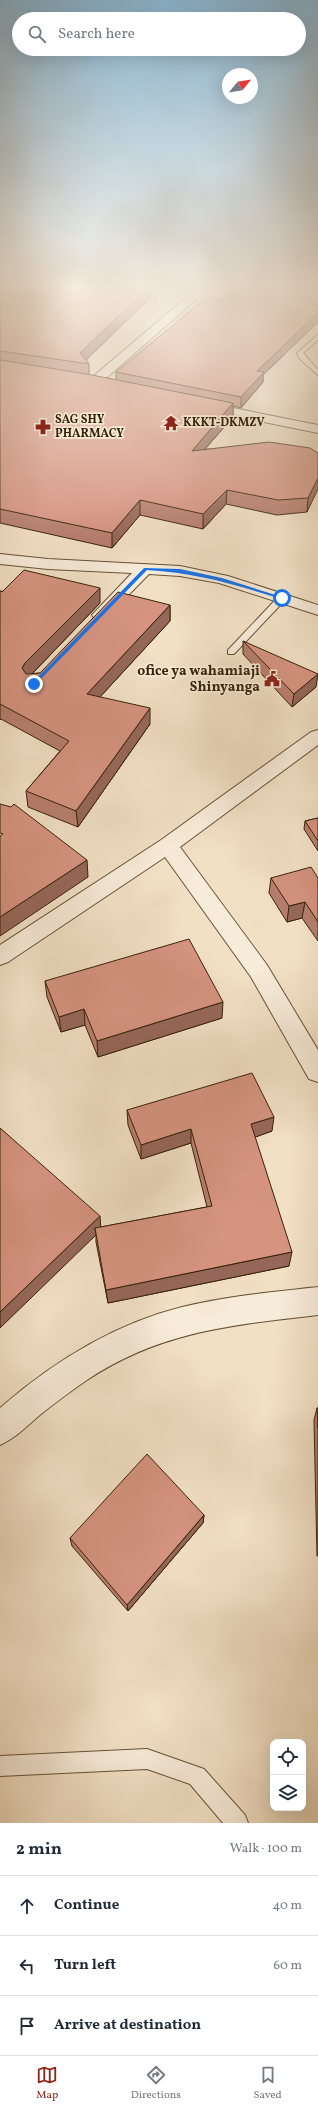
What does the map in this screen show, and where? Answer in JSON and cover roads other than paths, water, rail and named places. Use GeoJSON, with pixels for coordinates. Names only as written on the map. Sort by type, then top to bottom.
{"type":"FeatureCollection","features":[{"type":"Feature","properties":{"kind":"street"},"geometry":{"type":"LineString","coordinates":[[94,383],[110,369]]}},
{"type":"Feature","properties":{"kind":"street"},"geometry":{"type":"LineString","coordinates":[[78,380],[109,386]]}},
{"type":"Feature","properties":{"kind":"street"},"geometry":{"type":"LineString","coordinates":[[192,403],[318,429]]}},
{"type":"Feature","properties":{"kind":"street"},"geometry":{"type":"LineString","coordinates":[[0,559],[48,564],[180,571],[222,579],[318,610]]}},
{"type":"Feature","properties":{"kind":"street"},"geometry":{"type":"LineString","coordinates":[[87,629],[146,569]]}},
{"type":"Feature","properties":{"kind":"street"},"geometry":{"type":"LineString","coordinates":[[0,956],[168,845],[318,736]]}},
{"type":"Feature","properties":{"kind":"street"},"geometry":{"type":"LineString","coordinates":[[168,845],[259,971],[318,1072]]}},
{"type":"Feature","properties":{"kind":"street"},"geometry":{"type":"LineString","coordinates":[[0,1428],[19,1411],[97,1355],[162,1327],[226,1311],[318,1301]]}},
{"type":"Feature","properties":{"kind":"lane"},"geometry":{"type":"LineString","coordinates":[[231,652],[282,598]]}},
{"type":"Feature","properties":{"kind":"lane"},"geometry":{"type":"LineString","coordinates":[[0,1766],[146,1759],[197,1776],[237,1823]]}},
{"type":"Feature","properties":{"kind":"place","name":"KKKT-DKMZV"},"geometry":{"type":"Point","coordinates":[171,423]}},
{"type":"Feature","properties":{"kind":"place","name":"SAG SHY PHARMACY"},"geometry":{"type":"Point","coordinates":[43,427]}},
{"type":"Feature","properties":{"kind":"place","name":"ofice ya wahamiaji Shinyanga"},"geometry":{"type":"Point","coordinates":[272,679]}}]}
